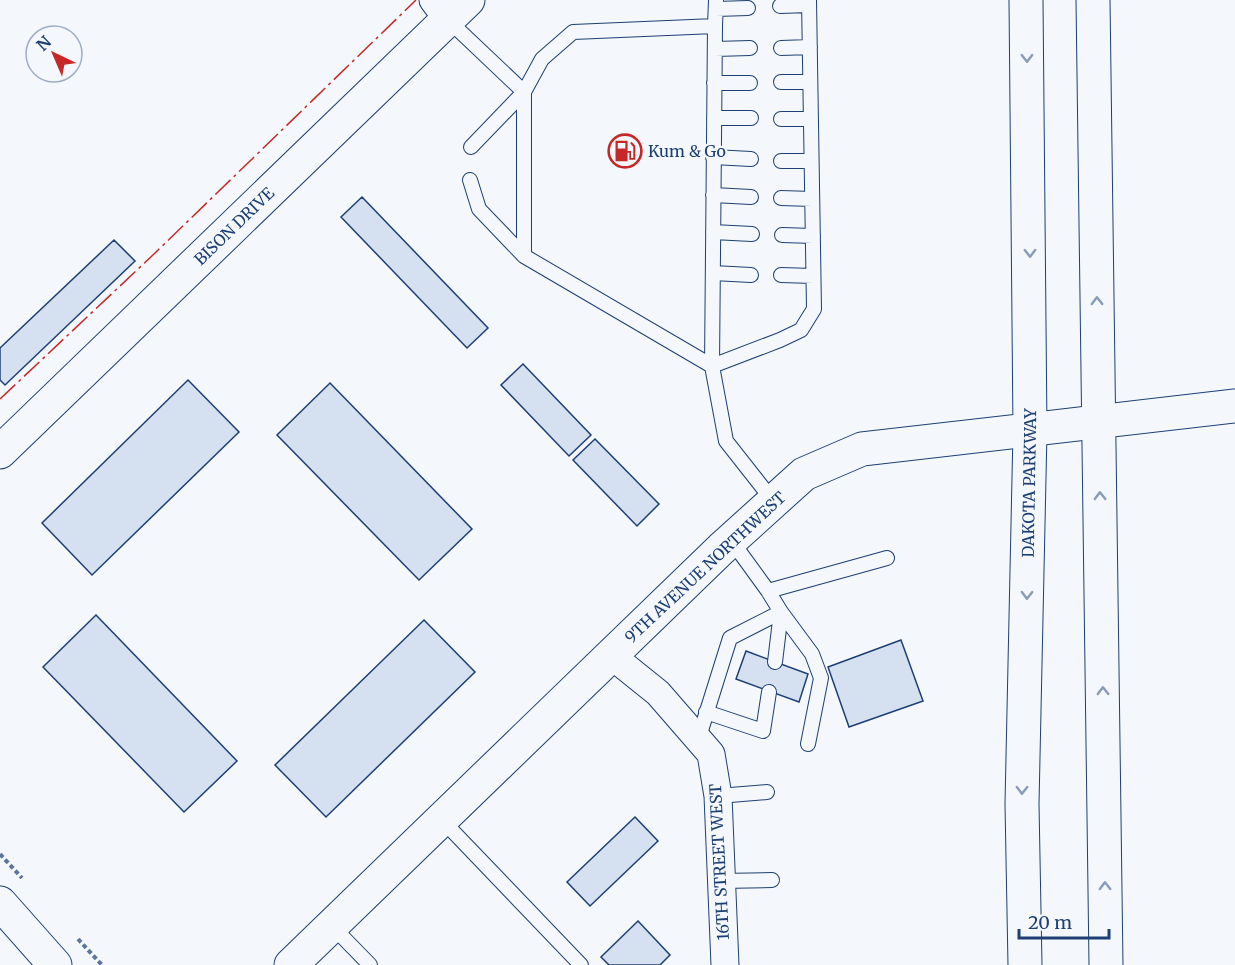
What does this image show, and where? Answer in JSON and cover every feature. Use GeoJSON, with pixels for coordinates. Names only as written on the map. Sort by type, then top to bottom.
{"type":"FeatureCollection","features":[{"type":"Feature","properties":{"kind":"main road","name":"DAKOTA PARKWAY"},"geometry":{"type":"LineString","coordinates":[[1025,965],[1022,804],[1030,431],[1026,0]]}},
{"type":"Feature","properties":{"kind":"main road"},"geometry":{"type":"LineString","coordinates":[[1093,0],[1106,965]]}},
{"type":"Feature","properties":{"kind":"main road","name":"BISON DRIVE"},"geometry":{"type":"LineString","coordinates":[[0,452],[450,7]]}},
{"type":"Feature","properties":{"kind":"main road","name":"9TH AVENUE NORTHWEST"},"geometry":{"type":"LineString","coordinates":[[291,965],[731,540],[804,474],[861,449],[1235,406]]}},
{"type":"Feature","properties":{"kind":"main road"},"geometry":{"type":"LineString","coordinates":[[0,903],[55,965]]}},
{"type":"Feature","properties":{"kind":"street","name":"16TH STREET WEST"},"geometry":{"type":"LineString","coordinates":[[612,656],[658,693],[711,754],[718,796],[725,965]]}},
{"type":"Feature","properties":{"kind":"lane"},"geometry":{"type":"LineString","coordinates":[[712,366],[801,330],[814,309],[809,3],[780,6]]}},
{"type":"Feature","properties":{"kind":"lane"},"geometry":{"type":"LineString","coordinates":[[748,8],[716,4],[712,366],[726,441],[774,502]]}},
{"type":"Feature","properties":{"kind":"lane"},"geometry":{"type":"LineString","coordinates":[[450,7],[524,92],[524,256]]}},
{"type":"Feature","properties":{"kind":"lane"},"geometry":{"type":"LineString","coordinates":[[471,147],[524,92],[542,59],[573,32],[715,26]]}},
{"type":"Feature","properties":{"kind":"lane"},"geometry":{"type":"LineString","coordinates":[[782,48],[810,47]]}},
{"type":"Feature","properties":{"kind":"lane"},"geometry":{"type":"LineString","coordinates":[[715,49],[750,48]]}},
{"type":"Feature","properties":{"kind":"lane"},"geometry":{"type":"LineString","coordinates":[[781,82],[810,82]]}},
{"type":"Feature","properties":{"kind":"lane"},"geometry":{"type":"LineString","coordinates":[[714,83],[750,83]]}},
{"type":"Feature","properties":{"kind":"lane"},"geometry":{"type":"LineString","coordinates":[[714,118],[751,118]]}},
{"type":"Feature","properties":{"kind":"lane"},"geometry":{"type":"LineString","coordinates":[[781,119],[811,119]]}},
{"type":"Feature","properties":{"kind":"lane"},"geometry":{"type":"LineString","coordinates":[[713,158],[751,159]]}},
{"type":"Feature","properties":{"kind":"lane"},"geometry":{"type":"LineString","coordinates":[[781,161],[812,161]]}},
{"type":"Feature","properties":{"kind":"lane"},"geometry":{"type":"LineString","coordinates":[[470,180],[479,208],[524,256],[712,366]]}},
{"type":"Feature","properties":{"kind":"lane"},"geometry":{"type":"LineString","coordinates":[[713,195],[751,197]]}},
{"type":"Feature","properties":{"kind":"lane"},"geometry":{"type":"LineString","coordinates":[[781,198],[812,199]]}},
{"type":"Feature","properties":{"kind":"lane"},"geometry":{"type":"LineString","coordinates":[[713,232],[752,234]]}},
{"type":"Feature","properties":{"kind":"lane"},"geometry":{"type":"LineString","coordinates":[[782,235],[813,236]]}},
{"type":"Feature","properties":{"kind":"lane"},"geometry":{"type":"LineString","coordinates":[[713,273],[751,275]]}},
{"type":"Feature","properties":{"kind":"lane"},"geometry":{"type":"LineString","coordinates":[[781,275],[813,276]]}},
{"type":"Feature","properties":{"kind":"lane"},"geometry":{"type":"LineString","coordinates":[[731,540],[812,654],[821,678],[808,744]]}},
{"type":"Feature","properties":{"kind":"lane"},"geometry":{"type":"LineString","coordinates":[[768,591],[886,558]]}},
{"type":"Feature","properties":{"kind":"lane"},"geometry":{"type":"LineString","coordinates":[[775,662],[781,612]]}},
{"type":"Feature","properties":{"kind":"lane"},"geometry":{"type":"LineString","coordinates":[[698,740],[730,638],[781,612]]}},
{"type":"Feature","properties":{"kind":"lane"},"geometry":{"type":"LineString","coordinates":[[706,712],[763,731],[769,692]]}},
{"type":"Feature","properties":{"kind":"lane"},"geometry":{"type":"LineString","coordinates":[[718,796],[767,792]]}},
{"type":"Feature","properties":{"kind":"lane"},"geometry":{"type":"LineString","coordinates":[[442,820],[581,965]]}},
{"type":"Feature","properties":{"kind":"lane"},"geometry":{"type":"LineString","coordinates":[[720,881],[772,880]]}},
{"type":"Feature","properties":{"kind":"lane"},"geometry":{"type":"LineString","coordinates":[[332,926],[370,965]]}},
{"type":"Feature","properties":{"kind":"building"},"geometry":{"type":"Polygon","coordinates":[[[362,197],[488,328],[467,348],[341,217],[362,197]]]}},
{"type":"Feature","properties":{"kind":"building"},"geometry":{"type":"Polygon","coordinates":[[[114,240],[135,261],[5,385],[0,380],[0,348],[114,240]]]}},
{"type":"Feature","properties":{"kind":"building"},"geometry":{"type":"Polygon","coordinates":[[[523,364],[591,435],[569,456],[501,385],[523,364]]]}},
{"type":"Feature","properties":{"kind":"building"},"geometry":{"type":"Polygon","coordinates":[[[188,380],[239,432],[92,575],[42,523],[188,380]]]}},
{"type":"Feature","properties":{"kind":"building"},"geometry":{"type":"Polygon","coordinates":[[[330,383],[472,529],[419,580],[277,435],[330,383]]]}},
{"type":"Feature","properties":{"kind":"building"},"geometry":{"type":"Polygon","coordinates":[[[595,439],[659,504],[637,526],[573,460],[595,439]]]}},
{"type":"Feature","properties":{"kind":"building"},"geometry":{"type":"Polygon","coordinates":[[[96,615],[237,761],[184,812],[43,667],[96,615]]]}},
{"type":"Feature","properties":{"kind":"building"},"geometry":{"type":"Polygon","coordinates":[[[424,620],[475,672],[326,817],[275,765],[424,620]]]}},
{"type":"Feature","properties":{"kind":"building"},"geometry":{"type":"Polygon","coordinates":[[[901,640],[923,701],[849,727],[828,667],[901,640]]]}},
{"type":"Feature","properties":{"kind":"building"},"geometry":{"type":"Polygon","coordinates":[[[746,651],[808,674],[799,702],[736,679],[746,651]]]}},
{"type":"Feature","properties":{"kind":"building"},"geometry":{"type":"Polygon","coordinates":[[[635,817],[658,841],[590,906],[567,882],[635,817]]]}},
{"type":"Feature","properties":{"kind":"building"},"geometry":{"type":"Polygon","coordinates":[[[638,921],[670,955],[660,965],[609,965],[601,957],[638,921]]]}},
{"type":"Feature","properties":{"kind":"power"},"geometry":{"type":"LineString","coordinates":[[0,399],[154,254],[416,0]]}},
{"type":"Feature","properties":{"kind":"place","name":"Kum & Go"},"geometry":{"type":"Point","coordinates":[625,151]}}]}
